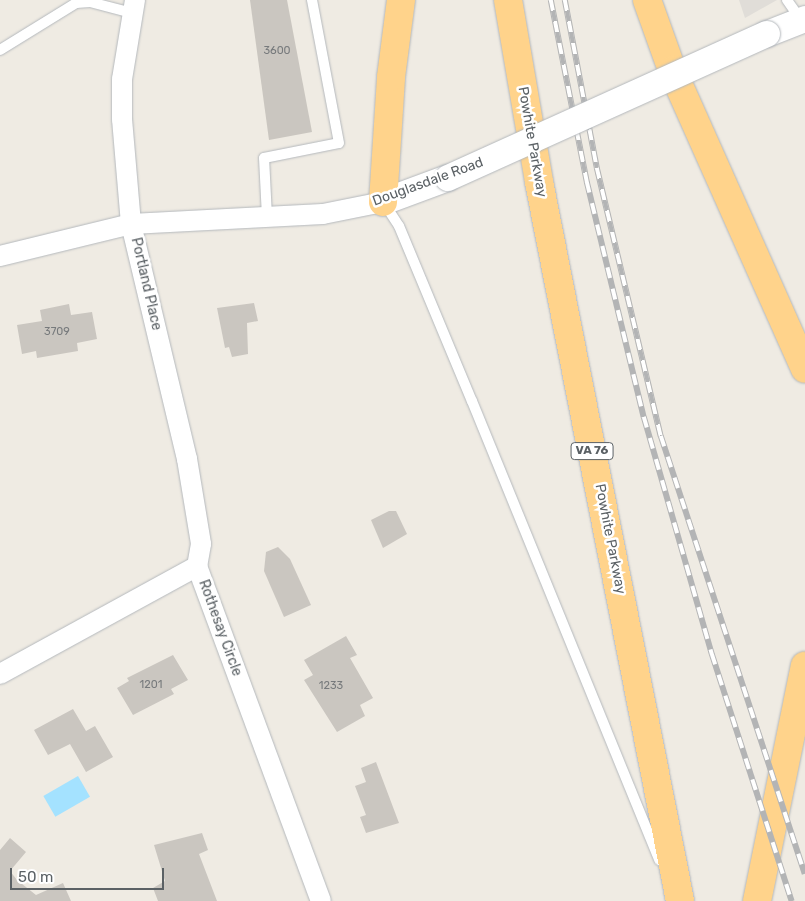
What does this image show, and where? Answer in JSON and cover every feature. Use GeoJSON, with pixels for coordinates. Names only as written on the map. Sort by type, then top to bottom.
{"type":"FeatureCollection","features":[{"type":"Feature","properties":{"kind":"highway"},"geometry":{"type":"LineString","coordinates":[[383,202],[391,77],[401,0]]}},
{"type":"Feature","properties":{"kind":"highway","name":"Powhite Parkway"},"geometry":{"type":"LineString","coordinates":[[508,0],[539,182],[680,901]]}},
{"type":"Feature","properties":{"kind":"highway"},"geometry":{"type":"LineString","coordinates":[[646,0],[675,78],[805,369]]}},
{"type":"Feature","properties":{"kind":"highway"},"geometry":{"type":"LineString","coordinates":[[757,901],[805,666]]}},
{"type":"Feature","properties":{"kind":"street","name":"Portland Place"},"geometry":{"type":"LineString","coordinates":[[134,7],[122,120],[132,224],[187,459],[201,544],[197,566]]}},
{"type":"Feature","properties":{"kind":"street","name":"Douglasdale Road"},"geometry":{"type":"LineString","coordinates":[[0,256],[132,224],[323,214],[383,202],[448,178],[767,34],[800,14]]}},
{"type":"Feature","properties":{"kind":"street","name":"Rothesay Circle"},"geometry":{"type":"LineString","coordinates":[[0,674],[197,566],[321,901]]}},
{"type":"Feature","properties":{"kind":"lane"},"geometry":{"type":"LineString","coordinates":[[267,217],[264,158],[339,143],[312,0]]}},
{"type":"Feature","properties":{"kind":"lane"},"geometry":{"type":"LineString","coordinates":[[0,50],[76,4],[90,2],[134,7]]}},
{"type":"Feature","properties":{"kind":"lane"},"geometry":{"type":"LineString","coordinates":[[383,202],[399,226],[623,764],[672,901]]}},
{"type":"Feature","properties":{"kind":"shaded area"},"geometry":{"type":"Polygon","coordinates":[[[739,0],[777,0],[745,18],[739,0]]]}},
{"type":"Feature","properties":{"kind":"water"},"geometry":{"type":"Polygon","coordinates":[[[78,776],[90,797],[55,817],[43,796],[78,776]]]}},
{"type":"Feature","properties":{"kind":"building"},"geometry":{"type":"Polygon","coordinates":[[[250,0],[287,0],[312,132],[269,140],[250,0]]]}},
{"type":"Feature","properties":{"kind":"building"},"geometry":{"type":"Polygon","coordinates":[[[254,303],[258,321],[247,323],[248,354],[232,357],[229,347],[225,348],[217,308],[254,303]]]}},
{"type":"Feature","properties":{"kind":"building"},"geometry":{"type":"Polygon","coordinates":[[[69,304],[71,315],[92,312],[97,339],[77,343],[78,351],[37,358],[36,351],[22,354],[17,325],[42,321],[40,310],[69,304]]]}},
{"type":"Feature","properties":{"kind":"building"},"geometry":{"type":"Polygon","coordinates":[[[389,511],[396,511],[407,534],[383,548],[371,520],[389,511]]]}},
{"type":"Feature","properties":{"kind":"building"},"geometry":{"type":"Polygon","coordinates":[[[278,547],[290,559],[311,605],[284,617],[264,571],[266,552],[278,547]]]}},
{"type":"Feature","properties":{"kind":"building"},"geometry":{"type":"Polygon","coordinates":[[[346,636],[357,655],[350,658],[373,698],[360,705],[365,716],[337,732],[304,680],[313,675],[304,660],[346,636]]]}},
{"type":"Feature","properties":{"kind":"building"},"geometry":{"type":"Polygon","coordinates":[[[173,655],[188,680],[171,689],[174,694],[133,715],[117,688],[129,681],[127,678],[173,655]]]}},
{"type":"Feature","properties":{"kind":"building"},"geometry":{"type":"Polygon","coordinates":[[[73,709],[86,731],[95,726],[113,757],[86,772],[70,744],[48,755],[34,730],[73,709]]]}},
{"type":"Feature","properties":{"kind":"building"},"geometry":{"type":"Polygon","coordinates":[[[376,762],[399,823],[366,833],[360,817],[366,815],[355,786],[366,782],[361,768],[376,762]]]}},
{"type":"Feature","properties":{"kind":"building"},"geometry":{"type":"Polygon","coordinates":[[[202,833],[208,850],[199,854],[217,901],[158,901],[153,888],[165,881],[154,845],[202,833]]]}},
{"type":"Feature","properties":{"kind":"building"},"geometry":{"type":"Polygon","coordinates":[[[10,838],[26,852],[10,871],[17,880],[36,895],[63,883],[71,901],[0,901],[0,850],[10,838]]]}},
{"type":"Feature","properties":{"kind":"railway"},"geometry":{"type":"LineString","coordinates":[[551,0],[587,182],[644,417],[712,654],[792,901]]}},
{"type":"Feature","properties":{"kind":"railway"},"geometry":{"type":"LineString","coordinates":[[565,0],[597,168],[661,436],[805,874]]}}]}
